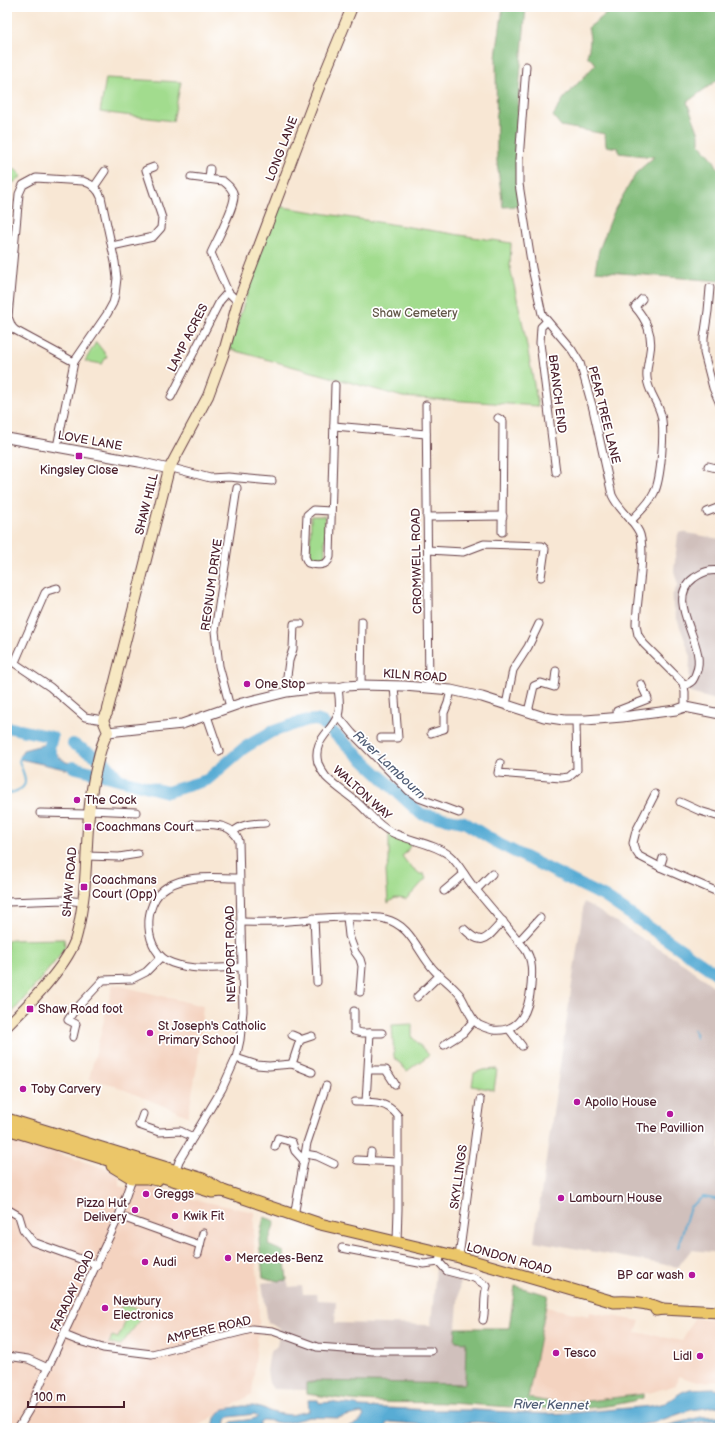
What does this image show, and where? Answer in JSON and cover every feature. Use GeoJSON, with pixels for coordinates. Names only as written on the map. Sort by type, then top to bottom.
{"type":"FeatureCollection","features":[{"type":"Feature","properties":{"kind":"main road","name":"LONG LANE"},"geometry":{"type":"LineString","coordinates":[[238,302],[318,90],[352,7]]}},
{"type":"Feature","properties":{"kind":"main road","name":"SHAW HILL"},"geometry":{"type":"LineString","coordinates":[[103,720],[107,713],[169,469],[208,396],[223,355],[238,302]]}},
{"type":"Feature","properties":{"kind":"main road"},"geometry":{"type":"LineString","coordinates":[[103,720],[108,732]]}},
{"type":"Feature","properties":{"kind":"main road","name":"SHAW ROAD"},"geometry":{"type":"LineString","coordinates":[[7,1026],[33,998],[68,956],[78,930],[83,902],[88,812],[100,751],[108,732]]}},
{"type":"Feature","properties":{"kind":"main road"},"geometry":{"type":"LineString","coordinates":[[7,1119],[135,1168]]}},
{"type":"Feature","properties":{"kind":"main road"},"geometry":{"type":"LineString","coordinates":[[7,1130],[135,1168]]}},
{"type":"Feature","properties":{"kind":"main road","name":"LONDON ROAD"},"geometry":{"type":"LineString","coordinates":[[135,1168],[175,1175],[212,1192],[223,1191],[294,1216],[320,1224],[397,1242],[440,1258],[459,1257],[614,1302],[628,1301],[652,1304],[662,1309],[720,1312]]}},
{"type":"Feature","properties":{"kind":"street","name":"PEAR TREE LANE"},"geometry":{"type":"LineString","coordinates":[[526,66],[519,160],[519,184],[532,268],[542,314],[572,350],[580,363],[593,409],[612,495],[620,509],[640,534],[642,542],[636,616],[638,635],[644,644],[680,679],[684,686]]}},
{"type":"Feature","properties":{"kind":"street"},"geometry":{"type":"LineString","coordinates":[[112,246],[153,237],[161,228],[162,218],[146,170],[154,167]]}},
{"type":"Feature","properties":{"kind":"street"},"geometry":{"type":"LineString","coordinates":[[209,179],[210,169]]}},
{"type":"Feature","properties":{"kind":"street"},"geometry":{"type":"LineString","coordinates":[[94,187],[105,171]]}},
{"type":"Feature","properties":{"kind":"street"},"geometry":{"type":"LineString","coordinates":[[191,177],[219,180],[227,184],[232,191],[234,197],[211,253],[228,292],[238,302]]}},
{"type":"Feature","properties":{"kind":"street"},"geometry":{"type":"LineString","coordinates":[[58,447],[74,362],[113,303],[116,278],[112,246],[98,190],[83,181],[36,178],[23,185],[19,197],[8,317],[10,323],[17,332],[74,362]]}},
{"type":"Feature","properties":{"kind":"street"},"geometry":{"type":"LineString","coordinates":[[710,288],[704,338],[704,353],[713,388],[720,404]]}},
{"type":"Feature","properties":{"kind":"street","name":"LAMP ACRES"},"geometry":{"type":"LineString","coordinates":[[171,397],[220,301],[228,292]]}},
{"type":"Feature","properties":{"kind":"street"},"geometry":{"type":"LineString","coordinates":[[631,521],[650,500],[657,488],[662,438],[661,415],[649,389],[647,380],[651,344],[649,332],[642,315],[635,307],[642,299]]}},
{"type":"Feature","properties":{"kind":"street","name":"BRANCH END"},"geometry":{"type":"LineString","coordinates":[[547,321],[541,327],[540,343],[556,472]]}},
{"type":"Feature","properties":{"kind":"street"},"geometry":{"type":"LineString","coordinates":[[331,511],[313,510],[307,515],[305,557],[308,563],[324,564],[329,560],[331,511],[334,426],[335,385]]}},
{"type":"Feature","properties":{"kind":"street","name":"CROMWELL ROAD"},"geometry":{"type":"LineString","coordinates":[[426,406],[429,688]]}},
{"type":"Feature","properties":{"kind":"street"},"geometry":{"type":"LineString","coordinates":[[502,532],[503,418]]}},
{"type":"Feature","properties":{"kind":"street"},"geometry":{"type":"LineString","coordinates":[[334,426],[426,434]]}},
{"type":"Feature","properties":{"kind":"street","name":"LOVE LANE"},"geometry":{"type":"LineString","coordinates":[[7,438],[169,469]]}},
{"type":"Feature","properties":{"kind":"street"},"geometry":{"type":"LineString","coordinates":[[708,466],[720,469]]}},
{"type":"Feature","properties":{"kind":"street"},"geometry":{"type":"LineString","coordinates":[[169,469],[176,469],[210,478],[228,477],[272,481]]}},
{"type":"Feature","properties":{"kind":"street","name":"REGNUM DRIVE"},"geometry":{"type":"LineString","coordinates":[[230,707],[219,666],[215,631],[236,488]]}},
{"type":"Feature","properties":{"kind":"street"},"geometry":{"type":"LineString","coordinates":[[707,512],[720,507]]}},
{"type":"Feature","properties":{"kind":"street"},"geometry":{"type":"LineString","coordinates":[[427,517],[503,516]]}},
{"type":"Feature","properties":{"kind":"street"},"geometry":{"type":"LineString","coordinates":[[428,550],[464,552],[484,544],[542,546],[545,549],[541,577]]}},
{"type":"Feature","properties":{"kind":"street"},"geometry":{"type":"LineString","coordinates":[[685,707],[686,697],[684,686],[692,680],[698,669],[699,658],[684,609],[683,593],[689,582],[699,575],[709,570],[720,571]]}},
{"type":"Feature","properties":{"kind":"street"},"geometry":{"type":"LineString","coordinates":[[15,662],[45,593],[57,588]]}},
{"type":"Feature","properties":{"kind":"street"},"geometry":{"type":"LineString","coordinates":[[361,686],[362,621]]}},
{"type":"Feature","properties":{"kind":"street"},"geometry":{"type":"LineString","coordinates":[[287,692],[286,676],[289,661],[297,650],[294,624],[301,624]]}},
{"type":"Feature","properties":{"kind":"street"},"geometry":{"type":"LineString","coordinates":[[506,705],[513,670],[528,647],[539,624]]}},
{"type":"Feature","properties":{"kind":"street"},"geometry":{"type":"LineString","coordinates":[[7,658],[50,687],[85,717],[103,720]]}},
{"type":"Feature","properties":{"kind":"street"},"geometry":{"type":"LineString","coordinates":[[528,712],[534,686],[541,683],[554,687],[556,671]]}},
{"type":"Feature","properties":{"kind":"street"},"geometry":{"type":"LineString","coordinates":[[618,717],[618,711],[648,699],[641,684]]}},
{"type":"Feature","properties":{"kind":"street","name":"KILN ROAD"},"geometry":{"type":"LineString","coordinates":[[108,732],[182,724],[262,697],[287,692],[347,686],[394,686],[451,690],[472,694],[555,719],[576,721],[676,710],[685,707],[720,714]]}},
{"type":"Feature","properties":{"kind":"street"},"geometry":{"type":"LineString","coordinates":[[381,738],[398,738],[394,686]]}},
{"type":"Feature","properties":{"kind":"street"},"geometry":{"type":"LineString","coordinates":[[338,688],[339,708],[337,718],[409,791],[419,798],[459,813]]}},
{"type":"Feature","properties":{"kind":"street"},"geometry":{"type":"LineString","coordinates":[[431,733],[444,729],[444,713],[451,690]]}},
{"type":"Feature","properties":{"kind":"street"},"geometry":{"type":"LineString","coordinates":[[207,716],[219,751]]}},
{"type":"Feature","properties":{"kind":"street","name":"WALTON WAY"},"geometry":{"type":"LineString","coordinates":[[337,718],[320,742],[317,754],[319,765],[326,777],[359,804],[381,826],[397,835],[444,852],[452,858],[527,952],[531,961],[532,971],[529,1002],[524,1016],[517,1024],[509,1029]]}},
{"type":"Feature","properties":{"kind":"street"},"geometry":{"type":"LineString","coordinates":[[500,763],[498,773],[561,778],[569,777],[577,770],[576,721]]}},
{"type":"Feature","properties":{"kind":"street"},"geometry":{"type":"LineString","coordinates":[[655,794],[647,800],[633,843],[635,850],[639,856],[660,867],[720,893]]}},
{"type":"Feature","properties":{"kind":"street"},"geometry":{"type":"LineString","coordinates":[[680,802],[690,802],[708,813],[720,817]]}},
{"type":"Feature","properties":{"kind":"street"},"geometry":{"type":"LineString","coordinates":[[40,813],[136,812]]}},
{"type":"Feature","properties":{"kind":"street"},"geometry":{"type":"LineString","coordinates":[[192,824],[216,824],[233,832],[239,826],[254,820],[265,823]]}},
{"type":"Feature","properties":{"kind":"street","name":"NEWPORT ROAD"},"geometry":{"type":"LineString","coordinates":[[175,1175],[179,1161],[222,1089],[236,1058],[242,1023],[242,922],[238,841],[233,832]]}},
{"type":"Feature","properties":{"kind":"street"},"geometry":{"type":"LineString","coordinates":[[86,856],[119,857],[138,854]]}},
{"type":"Feature","properties":{"kind":"street"},"geometry":{"type":"LineString","coordinates":[[660,867],[663,858]]}},
{"type":"Feature","properties":{"kind":"street"},"geometry":{"type":"LineString","coordinates":[[444,891],[464,874]]}},
{"type":"Feature","properties":{"kind":"street"},"geometry":{"type":"LineString","coordinates":[[476,890],[492,874]]}},
{"type":"Feature","properties":{"kind":"street"},"geometry":{"type":"LineString","coordinates":[[239,878],[190,878],[165,887],[156,897],[151,906],[149,922],[151,940],[156,952],[161,957],[172,963],[194,968],[242,967]]}},
{"type":"Feature","properties":{"kind":"street"},"geometry":{"type":"LineString","coordinates":[[7,902],[64,900],[83,902]]}},
{"type":"Feature","properties":{"kind":"street"},"geometry":{"type":"LineString","coordinates":[[242,922],[271,922],[347,916],[387,919],[399,925],[410,935],[428,964],[456,989],[470,1015],[478,1024],[490,1029],[509,1029],[522,1046]]}},
{"type":"Feature","properties":{"kind":"street"},"geometry":{"type":"LineString","coordinates":[[347,916],[349,936],[355,952],[360,959],[360,992]]}},
{"type":"Feature","properties":{"kind":"street"},"geometry":{"type":"LineString","coordinates":[[314,918],[317,982]]}},
{"type":"Feature","properties":{"kind":"street"},"geometry":{"type":"LineString","coordinates":[[519,941],[540,918]]}},
{"type":"Feature","properties":{"kind":"street"},"geometry":{"type":"LineString","coordinates":[[464,929],[473,938],[480,940],[487,938],[503,921]]}},
{"type":"Feature","properties":{"kind":"street"},"geometry":{"type":"LineString","coordinates":[[73,1037],[76,1024],[68,1020],[74,1010],[103,980],[132,979],[146,972],[161,957]]}},
{"type":"Feature","properties":{"kind":"street"},"geometry":{"type":"LineString","coordinates":[[417,997],[440,975]]}},
{"type":"Feature","properties":{"kind":"street"},"geometry":{"type":"LineString","coordinates":[[361,976],[370,977]]}},
{"type":"Feature","properties":{"kind":"street"},"geometry":{"type":"LineString","coordinates":[[354,1011],[354,1031],[382,1033]]}},
{"type":"Feature","properties":{"kind":"street"},"geometry":{"type":"LineString","coordinates":[[444,1045],[463,1033],[474,1020]]}},
{"type":"Feature","properties":{"kind":"street"},"geometry":{"type":"LineString","coordinates":[[366,1102],[370,1033]]}},
{"type":"Feature","properties":{"kind":"street"},"geometry":{"type":"LineString","coordinates":[[292,1035],[300,1040]]}},
{"type":"Feature","properties":{"kind":"street"},"geometry":{"type":"LineString","coordinates":[[300,1040],[312,1036]]}},
{"type":"Feature","properties":{"kind":"street"},"geometry":{"type":"LineString","coordinates":[[292,1064],[300,1040]]}},
{"type":"Feature","properties":{"kind":"street"},"geometry":{"type":"LineString","coordinates":[[236,1058],[257,1065],[269,1066],[292,1064],[312,1072]]}},
{"type":"Feature","properties":{"kind":"street"},"geometry":{"type":"LineString","coordinates":[[369,1070],[386,1070],[395,1084]]}},
{"type":"Feature","properties":{"kind":"street"},"geometry":{"type":"LineString","coordinates":[[294,1216],[307,1143],[326,1086]]}},
{"type":"Feature","properties":{"kind":"street","name":"SKYLLINGS"},"geometry":{"type":"LineString","coordinates":[[459,1257],[480,1100]]}},
{"type":"Feature","properties":{"kind":"street"},"geometry":{"type":"LineString","coordinates":[[355,1102],[366,1102],[389,1107],[398,1116],[397,1242]]}},
{"type":"Feature","properties":{"kind":"street"},"geometry":{"type":"LineString","coordinates":[[143,1114],[139,1125],[159,1132],[180,1130],[193,1138]]}},
{"type":"Feature","properties":{"kind":"street"},"geometry":{"type":"LineString","coordinates":[[275,1147],[278,1138],[292,1142],[295,1151],[304,1160]]}},
{"type":"Feature","properties":{"kind":"street"},"geometry":{"type":"LineString","coordinates":[[370,1161],[371,1152]]}},
{"type":"Feature","properties":{"kind":"street"},"geometry":{"type":"LineString","coordinates":[[304,1160],[317,1156],[334,1164]]}},
{"type":"Feature","properties":{"kind":"street"},"geometry":{"type":"LineString","coordinates":[[357,1160],[397,1162]]}},
{"type":"Feature","properties":{"kind":"street","name":"FARADAY ROAD"},"geometry":{"type":"LineString","coordinates":[[18,1428],[30,1408],[97,1265],[119,1216],[135,1168]]}},
{"type":"Feature","properties":{"kind":"street"},"geometry":{"type":"LineString","coordinates":[[7,1208],[19,1216],[23,1229],[33,1242],[97,1265]]}},
{"type":"Feature","properties":{"kind":"street"},"geometry":{"type":"LineString","coordinates":[[119,1216],[200,1245]]}},
{"type":"Feature","properties":{"kind":"street"},"geometry":{"type":"LineString","coordinates":[[198,1254],[203,1233]]}},
{"type":"Feature","properties":{"kind":"street"},"geometry":{"type":"LineString","coordinates":[[342,1248],[424,1264],[440,1258],[447,1271],[474,1278],[487,1286],[485,1291],[483,1320]]}},
{"type":"Feature","properties":{"kind":"street","name":"AMPERE ROAD"},"geometry":{"type":"LineString","coordinates":[[64,1335],[103,1348],[152,1354],[252,1329],[273,1331],[317,1347],[431,1351]]}},
{"type":"Feature","properties":{"kind":"street"},"geometry":{"type":"LineString","coordinates":[[7,1356],[28,1360],[48,1368]]}},
{"type":"Feature","properties":{"kind":"shaded area"},"geometry":{"type":"Polygon","coordinates":[[[681,532],[720,539],[720,687],[716,700],[690,693],[690,654],[676,616],[672,596],[678,585],[674,571],[678,534],[681,532]]]}},
{"type":"Feature","properties":{"kind":"shaded area"},"geometry":{"type":"Polygon","coordinates":[[[584,902],[685,965],[720,991],[720,1253],[691,1250],[678,1267],[534,1241],[584,902]]]}},
{"type":"Feature","properties":{"kind":"shaded area","name":"St Joseph's Catholic Primary School"},"geometry":{"type":"Polygon","coordinates":[[[113,984],[203,1006],[198,1061],[188,1116],[110,1084],[89,1079],[113,984]]]}},
{"type":"Feature","properties":{"kind":"shaded area"},"geometry":{"type":"Polygon","coordinates":[[[7,1141],[47,1148],[62,1155],[111,1170],[120,1177],[119,1186],[132,1190],[140,1184],[192,1199],[254,1212],[254,1243],[259,1292],[259,1323],[252,1394],[194,1428],[7,1428],[7,1141]]]}},
{"type":"Feature","properties":{"kind":"shaded area"},"geometry":{"type":"Polygon","coordinates":[[[436,1268],[444,1273],[460,1277],[455,1341],[466,1342],[465,1384],[317,1381],[306,1383],[306,1390],[273,1389],[269,1383],[267,1371],[270,1352],[277,1346],[280,1328],[268,1323],[262,1283],[287,1280],[289,1287],[302,1286],[303,1294],[317,1294],[318,1300],[336,1301],[335,1323],[431,1325],[436,1268]]]}},
{"type":"Feature","properties":{"kind":"shaded area"},"geometry":{"type":"Polygon","coordinates":[[[546,1307],[589,1316],[590,1312],[640,1321],[636,1332],[682,1341],[694,1318],[720,1319],[720,1381],[697,1382],[678,1376],[676,1385],[649,1393],[572,1403],[558,1403],[528,1398],[546,1307]]]}},
{"type":"Feature","properties":{"kind":"shaded area"},"geometry":{"type":"Polygon","coordinates":[[[714,1421],[720,1422],[720,1428],[667,1428],[714,1421]]]}},
{"type":"Feature","properties":{"kind":"green space"},"geometry":{"type":"Polygon","coordinates":[[[503,7],[526,7],[515,151],[519,206],[503,207],[497,162],[496,57],[503,7]]]}},
{"type":"Feature","properties":{"kind":"green space"},"geometry":{"type":"Polygon","coordinates":[[[615,7],[720,7],[720,78],[687,102],[699,134],[699,143],[713,159],[720,172],[720,281],[595,271],[599,250],[615,209],[637,172],[654,157],[619,153],[618,148],[606,146],[605,134],[561,126],[553,116],[564,98],[596,64],[587,56],[590,42],[588,28],[615,7]]]}},
{"type":"Feature","properties":{"kind":"green space"},"geometry":{"type":"Polygon","coordinates":[[[106,78],[181,82],[173,121],[100,112],[106,78]]]}},
{"type":"Feature","properties":{"kind":"green space"},"geometry":{"type":"Polygon","coordinates":[[[7,169],[15,169],[22,176],[13,183],[7,169]]]}},
{"type":"Feature","properties":{"kind":"green space","name":"Shaw Cemetery"},"geometry":{"type":"Polygon","coordinates":[[[276,206],[511,243],[510,267],[524,330],[538,406],[403,397],[229,349],[276,206]]]}},
{"type":"Feature","properties":{"kind":"green space"},"geometry":{"type":"Polygon","coordinates":[[[96,342],[107,356],[102,364],[85,361],[96,342]]]}},
{"type":"Feature","properties":{"kind":"green space"},"geometry":{"type":"Polygon","coordinates":[[[311,516],[325,516],[325,560],[310,560],[311,516]]]}},
{"type":"Feature","properties":{"kind":"green space"},"geometry":{"type":"Polygon","coordinates":[[[389,831],[413,840],[406,853],[402,856],[408,864],[420,874],[424,874],[426,879],[406,899],[395,898],[388,903],[386,871],[389,862],[389,831]]]}},
{"type":"Feature","properties":{"kind":"green space"},"geometry":{"type":"Polygon","coordinates":[[[64,939],[65,947],[58,958],[7,1019],[7,940],[64,939]]]}},
{"type":"Feature","properties":{"kind":"green space"},"geometry":{"type":"Polygon","coordinates":[[[412,1024],[412,1037],[429,1055],[407,1071],[394,1057],[392,1025],[412,1024]]]}},
{"type":"Feature","properties":{"kind":"green space"},"geometry":{"type":"Polygon","coordinates":[[[497,1069],[494,1090],[472,1086],[474,1073],[483,1070],[497,1069]]]}},
{"type":"Feature","properties":{"kind":"green space"},"geometry":{"type":"Polygon","coordinates":[[[264,1217],[275,1221],[268,1245],[284,1252],[287,1280],[278,1281],[263,1277],[259,1240],[264,1217]]]}},
{"type":"Feature","properties":{"kind":"green space"},"geometry":{"type":"Polygon","coordinates":[[[515,1286],[548,1295],[528,1398],[558,1403],[572,1403],[643,1394],[643,1398],[621,1404],[599,1407],[554,1409],[452,1403],[376,1402],[306,1394],[306,1383],[317,1381],[465,1384],[466,1342],[455,1341],[456,1328],[509,1328],[515,1286]]]}},
{"type":"Feature","properties":{"kind":"green space"},"geometry":{"type":"Polygon","coordinates":[[[122,1305],[147,1311],[121,1345],[109,1344],[112,1336],[118,1338],[126,1319],[118,1316],[122,1305]]]}},
{"type":"Feature","properties":{"kind":"water"},"geometry":{"type":"Polygon","coordinates":[[[50,743],[59,757],[66,762],[89,769],[87,774],[20,759],[23,750],[50,743]]]}},
{"type":"Feature","properties":{"kind":"water"},"geometry":{"type":"Polygon","coordinates":[[[690,1389],[720,1389],[720,1406],[691,1410],[652,1423],[639,1425],[579,1426],[561,1428],[477,1422],[427,1425],[391,1422],[388,1423],[385,1428],[343,1428],[355,1424],[361,1420],[364,1415],[361,1413],[337,1418],[309,1417],[287,1423],[262,1420],[259,1424],[261,1428],[230,1428],[230,1424],[232,1422],[258,1417],[255,1414],[229,1417],[226,1420],[225,1428],[213,1428],[215,1418],[224,1409],[254,1406],[275,1413],[290,1415],[309,1411],[308,1400],[318,1400],[319,1403],[334,1402],[357,1405],[359,1407],[474,1410],[545,1414],[651,1406],[665,1403],[682,1392],[690,1389]]]}},
{"type":"Feature","properties":{"kind":"water"},"geometry":{"type":"Polygon","coordinates":[[[720,1416],[720,1420],[657,1428],[701,1417],[720,1416]]]}},
{"type":"Feature","properties":{"kind":"waterway","name":"River Lambourn"},"geometry":{"type":"LineString","coordinates":[[73,767],[167,792],[207,780],[244,748],[271,732],[304,721],[316,720],[322,722],[421,814],[464,822],[499,844],[605,897],[720,976]]}},
{"type":"Feature","properties":{"kind":"waterway","name":"River Lambourn"},"geometry":{"type":"LineString","coordinates":[[7,727],[52,737],[49,748],[52,758]]}},
{"type":"Feature","properties":{"kind":"waterway","name":"River Lambourn"},"geometry":{"type":"LineString","coordinates":[[73,744],[104,761],[118,778]]}},
{"type":"Feature","properties":{"kind":"waterway"},"geometry":{"type":"LineString","coordinates":[[7,794],[15,792],[24,786],[25,779],[19,761],[21,756]]}},
{"type":"Feature","properties":{"kind":"waterway"},"geometry":{"type":"LineString","coordinates":[[694,1030],[696,1038]]}},
{"type":"Feature","properties":{"kind":"waterway"},"geometry":{"type":"LineString","coordinates":[[678,1247],[690,1207],[703,1197],[720,1200]]}},
{"type":"Feature","properties":{"kind":"place","name":"Kingsley Close"},"geometry":{"type":"Point","coordinates":[79,456]}},
{"type":"Feature","properties":{"kind":"place","name":"One Stop"},"geometry":{"type":"Point","coordinates":[247,684]}},
{"type":"Feature","properties":{"kind":"place","name":"The Cock"},"geometry":{"type":"Point","coordinates":[77,800]}},
{"type":"Feature","properties":{"kind":"place","name":"Coachmans Court"},"geometry":{"type":"Point","coordinates":[88,827]}},
{"type":"Feature","properties":{"kind":"place","name":"Coachmans Court (Opp)"},"geometry":{"type":"Point","coordinates":[84,887]}},
{"type":"Feature","properties":{"kind":"place","name":"Shaw Road foot"},"geometry":{"type":"Point","coordinates":[30,1009]}},
{"type":"Feature","properties":{"kind":"place","name":"St Joseph's Catholic Primary School"},"geometry":{"type":"Point","coordinates":[150,1033]}},
{"type":"Feature","properties":{"kind":"place","name":"Toby Carvery"},"geometry":{"type":"Point","coordinates":[23,1089]}},
{"type":"Feature","properties":{"kind":"place","name":"Apollo House"},"geometry":{"type":"Point","coordinates":[577,1102]}},
{"type":"Feature","properties":{"kind":"place","name":"The Pavillion"},"geometry":{"type":"Point","coordinates":[670,1114]}},
{"type":"Feature","properties":{"kind":"place","name":"Greggs"},"geometry":{"type":"Point","coordinates":[146,1194]}},
{"type":"Feature","properties":{"kind":"place","name":"Lambourn House"},"geometry":{"type":"Point","coordinates":[561,1198]}},
{"type":"Feature","properties":{"kind":"place","name":"Pizza Hut Delivery"},"geometry":{"type":"Point","coordinates":[135,1210]}},
{"type":"Feature","properties":{"kind":"place","name":"Kwik Fit"},"geometry":{"type":"Point","coordinates":[175,1216]}},
{"type":"Feature","properties":{"kind":"place","name":"Mercedes-Benz"},"geometry":{"type":"Point","coordinates":[228,1258]}},
{"type":"Feature","properties":{"kind":"place","name":"Audi"},"geometry":{"type":"Point","coordinates":[145,1262]}},
{"type":"Feature","properties":{"kind":"place","name":"BP car wash"},"geometry":{"type":"Point","coordinates":[692,1275]}},
{"type":"Feature","properties":{"kind":"place","name":"Newbury Electronics"},"geometry":{"type":"Point","coordinates":[105,1308]}},
{"type":"Feature","properties":{"kind":"place","name":"Tesco"},"geometry":{"type":"Point","coordinates":[556,1353]}},
{"type":"Feature","properties":{"kind":"place","name":"Lidl"},"geometry":{"type":"Point","coordinates":[700,1356]}},
{"type":"Feature","properties":{"kind":"water label","name":"River Kennet"},"geometry":{"type":"Point","coordinates":[551,1405]}}]}
